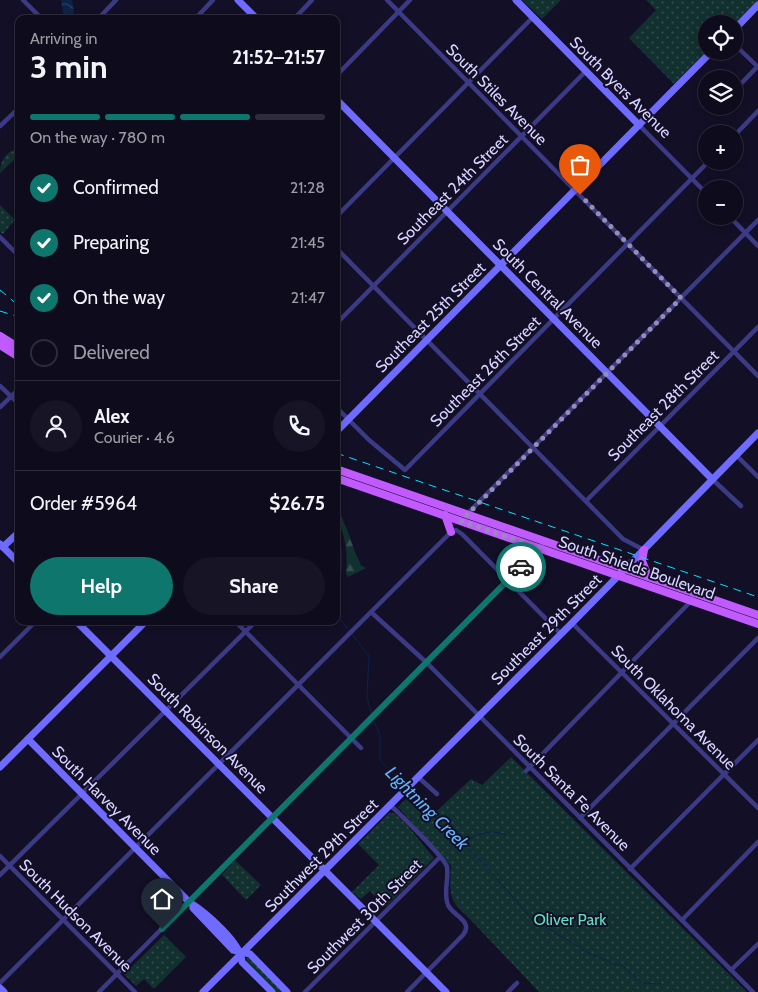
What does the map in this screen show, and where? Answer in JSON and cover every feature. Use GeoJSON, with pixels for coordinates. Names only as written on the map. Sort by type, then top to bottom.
{"type":"FeatureCollection","features":[{"type":"Feature","properties":{"kind":"main road"},"geometry":{"type":"LineString","coordinates":[[238,0],[253,15]]}},
{"type":"Feature","properties":{"kind":"main road","name":"South Byers Avenue"},"geometry":{"type":"LineString","coordinates":[[516,0],[639,125]]}},
{"type":"Feature","properties":{"kind":"main road"},"geometry":{"type":"LineString","coordinates":[[743,21],[758,5]]}},
{"type":"Feature","properties":{"kind":"main road","name":"Southeast 25th Street"},"geometry":{"type":"LineString","coordinates":[[340,428],[703,60]]}},
{"type":"Feature","properties":{"kind":"main road","name":"South Central Avenue"},"geometry":{"type":"LineString","coordinates":[[340,103],[712,479]]}},
{"type":"Feature","properties":{"kind":"main road"},"geometry":{"type":"LineString","coordinates":[[0,336],[15,345]]}},
{"type":"Feature","properties":{"kind":"main road"},"geometry":{"type":"LineString","coordinates":[[0,345],[15,354]]}},
{"type":"Feature","properties":{"kind":"main road","name":"Southeast 29th Street"},"geometry":{"type":"LineString","coordinates":[[479,716],[620,575],[758,432]]}},
{"type":"Feature","properties":{"kind":"main road","name":"South Shields Boulevard"},"geometry":{"type":"LineString","coordinates":[[340,470],[648,576],[758,624]]}},
{"type":"Feature","properties":{"kind":"main road","name":"South Shields Boulevard"},"geometry":{"type":"LineString","coordinates":[[340,479],[620,575],[758,615]]}},
{"type":"Feature","properties":{"kind":"main road"},"geometry":{"type":"LineString","coordinates":[[379,493],[382,485]]}},
{"type":"Feature","properties":{"kind":"main road"},"geometry":{"type":"LineString","coordinates":[[445,515],[451,532]]}},
{"type":"Feature","properties":{"kind":"main road"},"geometry":{"type":"LineString","coordinates":[[15,536],[1,548],[15,560]]}},
{"type":"Feature","properties":{"kind":"main road"},"geometry":{"type":"LineString","coordinates":[[644,550],[642,561],[648,576]]}},
{"type":"Feature","properties":{"kind":"main road","name":"South Robinson Avenue"},"geometry":{"type":"LineString","coordinates":[[80,625],[446,992]]}},
{"type":"Feature","properties":{"kind":"main road"},"geometry":{"type":"LineString","coordinates":[[0,767],[142,625]]}},
{"type":"Feature","properties":{"kind":"main road","name":"Southwest 29th Street"},"geometry":{"type":"LineString","coordinates":[[203,992],[479,716]]}},
{"type":"Feature","properties":{"kind":"main road","name":"South Harvey Avenue"},"geometry":{"type":"LineString","coordinates":[[28,739],[189,902],[232,950],[250,954],[287,992]]}},
{"type":"Feature","properties":{"kind":"main road","name":"South Harvey Avenue"},"geometry":{"type":"LineString","coordinates":[[242,953],[242,962],[272,992]]}},
{"type":"Feature","properties":{"kind":"main road"},"geometry":{"type":"LineString","coordinates":[[0,988],[4,992]]}},
{"type":"Feature","properties":{"kind":"street"},"geometry":{"type":"LineString","coordinates":[[24,0],[38,15]]}},
{"type":"Feature","properties":{"kind":"street"},"geometry":{"type":"LineString","coordinates":[[102,15],[116,0]]}},
{"type":"Feature","properties":{"kind":"street"},"geometry":{"type":"LineString","coordinates":[[199,15],[213,0]]}},
{"type":"Feature","properties":{"kind":"street"},"geometry":{"type":"LineString","coordinates":[[298,15],[312,0]]}},
{"type":"Feature","properties":{"kind":"street","name":"South Stiles Avenue"},"geometry":{"type":"LineString","coordinates":[[387,0],[758,376]]}},
{"type":"Feature","properties":{"kind":"street"},"geometry":{"type":"LineString","coordinates":[[340,72],[410,0]]}},
{"type":"Feature","properties":{"kind":"street"},"geometry":{"type":"LineString","coordinates":[[340,213],[533,17]]}},
{"type":"Feature","properties":{"kind":"street"},"geometry":{"type":"LineString","coordinates":[[743,53],[758,67],[743,82]]}},
{"type":"Feature","properties":{"kind":"street","name":"Southeast 24th Street"},"geometry":{"type":"LineString","coordinates":[[340,320],[586,71]]}},
{"type":"Feature","properties":{"kind":"street"},"geometry":{"type":"LineString","coordinates":[[0,126],[15,112]]}},
{"type":"Feature","properties":{"kind":"street"},"geometry":{"type":"LineString","coordinates":[[743,127],[758,112]]}},
{"type":"Feature","properties":{"kind":"street","name":"South Byers Avenue"},"geometry":{"type":"LineString","coordinates":[[639,125],[698,185]]}},
{"type":"Feature","properties":{"kind":"street","name":"Southeast 26th Street"},"geometry":{"type":"LineString","coordinates":[[349,419],[369,440],[405,470],[700,170]]}},
{"type":"Feature","properties":{"kind":"street"},"geometry":{"type":"LineString","coordinates":[[461,521],[758,220]]}},
{"type":"Feature","properties":{"kind":"street"},"geometry":{"type":"LineString","coordinates":[[737,225],[758,246]]}},
{"type":"Feature","properties":{"kind":"street"},"geometry":{"type":"LineString","coordinates":[[0,237],[15,252]]}},
{"type":"Feature","properties":{"kind":"street"},"geometry":{"type":"LineString","coordinates":[[340,252],[623,539],[644,550]]}},
{"type":"Feature","properties":{"kind":"street","name":"Southeast 28th Street"},"geometry":{"type":"LineString","coordinates":[[586,501],[758,327]]}},
{"type":"Feature","properties":{"kind":"street"},"geometry":{"type":"LineString","coordinates":[[0,386],[15,400]]}},
{"type":"Feature","properties":{"kind":"street"},"geometry":{"type":"LineString","coordinates":[[0,407],[15,392]]}},
{"type":"Feature","properties":{"kind":"street"},"geometry":{"type":"LineString","coordinates":[[340,411],[349,419]]}},
{"type":"Feature","properties":{"kind":"street"},"geometry":{"type":"LineString","coordinates":[[736,454],[758,477]]}},
{"type":"Feature","properties":{"kind":"street","name":"South Central Avenue"},"geometry":{"type":"LineString","coordinates":[[712,479],[741,506]]}},
{"type":"Feature","properties":{"kind":"street"},"geometry":{"type":"LineString","coordinates":[[0,983],[451,532],[456,530],[462,534],[561,634]]}},
{"type":"Feature","properties":{"kind":"street"},"geometry":{"type":"LineString","coordinates":[[99,992],[352,739],[372,715],[427,663],[546,541]]}},
{"type":"Feature","properties":{"kind":"street"},"geometry":{"type":"LineString","coordinates":[[528,769],[622,673],[693,596]]}},
{"type":"Feature","properties":{"kind":"street","name":"South Santa Fe Avenue"},"geometry":{"type":"LineString","coordinates":[[371,612],[427,663],[528,769],[580,818],[753,992]]}},
{"type":"Feature","properties":{"kind":"street","name":"South Oklahoma Avenue"},"geometry":{"type":"LineString","coordinates":[[572,623],[758,808]]}},
{"type":"Feature","properties":{"kind":"street"},"geometry":{"type":"LineString","coordinates":[[0,657],[32,625]]}},
{"type":"Feature","properties":{"kind":"street"},"geometry":{"type":"LineString","coordinates":[[239,625],[361,748]]}},
{"type":"Feature","properties":{"kind":"street"},"geometry":{"type":"LineString","coordinates":[[0,875],[252,625]]}},
{"type":"Feature","properties":{"kind":"street"},"geometry":{"type":"LineString","coordinates":[[580,818],[758,638]]}},
{"type":"Feature","properties":{"kind":"street"},"geometry":{"type":"LineString","coordinates":[[630,869],[758,740]]}},
{"type":"Feature","properties":{"kind":"street"},"geometry":{"type":"LineString","coordinates":[[416,779],[437,794]]}},
{"type":"Feature","properties":{"kind":"street"},"geometry":{"type":"LineString","coordinates":[[390,805],[440,857],[447,868],[448,904],[454,914],[464,921],[466,927],[463,935],[406,992]]}},
{"type":"Feature","properties":{"kind":"street"},"geometry":{"type":"LineString","coordinates":[[682,920],[758,842]]}},
{"type":"Feature","properties":{"kind":"street","name":"South Hudson Avenue"},"geometry":{"type":"LineString","coordinates":[[0,856],[135,992]]}},
{"type":"Feature","properties":{"kind":"street","name":"Southwest 30th Street"},"geometry":{"type":"LineString","coordinates":[[306,992],[440,857]]}},
{"type":"Feature","properties":{"kind":"street"},"geometry":{"type":"LineString","coordinates":[[731,970],[758,944]]}},
{"type":"Feature","properties":{"kind":"street"},"geometry":{"type":"LineString","coordinates":[[508,992],[517,983]]}},
{"type":"Feature","properties":{"kind":"green space"},"geometry":{"type":"Polygon","coordinates":[[[522,0],[561,0],[542,19],[522,0]]]}},
{"type":"Feature","properties":{"kind":"green space"},"geometry":{"type":"Polygon","coordinates":[[[646,0],[758,0],[743,17],[743,15],[698,15],[698,59],[674,84],[629,38],[656,10],[646,0]]]}},
{"type":"Feature","properties":{"kind":"green space"},"geometry":{"type":"Polygon","coordinates":[[[14,150],[15,159],[0,173],[5,157],[14,150]]]}},
{"type":"Feature","properties":{"kind":"green space"},"geometry":{"type":"Polygon","coordinates":[[[0,205],[15,220],[3,234],[0,232],[0,205]]]}},
{"type":"Feature","properties":{"kind":"green space"},"geometry":{"type":"Polygon","coordinates":[[[340,514],[361,565],[366,568],[348,577],[346,574],[347,559],[340,525],[340,514]]]}},
{"type":"Feature","properties":{"kind":"green space","name":"Oliver Park"},"geometry":{"type":"Polygon","coordinates":[[[511,757],[747,992],[539,992],[460,910],[451,894],[451,866],[398,807],[406,799],[428,819],[471,779],[482,785],[511,757]]]}},
{"type":"Feature","properties":{"kind":"green space"},"geometry":{"type":"Polygon","coordinates":[[[389,813],[394,813],[406,824],[434,858],[386,907],[370,891],[361,899],[352,892],[379,865],[358,844],[389,813]]]}},
{"type":"Feature","properties":{"kind":"green space"},"geometry":{"type":"Polygon","coordinates":[[[235,860],[261,885],[246,900],[222,875],[235,860]]]}},
{"type":"Feature","properties":{"kind":"green space"},"geometry":{"type":"Polygon","coordinates":[[[164,935],[186,957],[154,989],[144,979],[136,986],[124,974],[164,935]]]}},
{"type":"Feature","properties":{"kind":"green space"},"geometry":{"type":"Polygon","coordinates":[[[247,958],[284,992],[276,992],[246,962],[247,958]]]}},
{"type":"Feature","properties":{"kind":"water"},"geometry":{"type":"Polygon","coordinates":[[[61,0],[72,0],[74,15],[63,15],[61,0]]]}},
{"type":"Feature","properties":{"kind":"waterway","name":"Lightning Creek"},"geometry":{"type":"LineString","coordinates":[[340,541],[342,552],[340,583]]}},
{"type":"Feature","properties":{"kind":"waterway","name":"Lightning Creek"},"geometry":{"type":"LineString","coordinates":[[340,619],[349,631]]}},
{"type":"Feature","properties":{"kind":"waterway","name":"Lightning Creek"},"geometry":{"type":"LineString","coordinates":[[352,634],[369,656],[367,697],[372,715]]}},
{"type":"Feature","properties":{"kind":"waterway","name":"Lightning Creek"},"geometry":{"type":"LineString","coordinates":[[373,719],[380,735],[380,760],[405,786]]}},
{"type":"Feature","properties":{"kind":"waterway","name":"Lightning Creek"},"geometry":{"type":"LineString","coordinates":[[409,791],[487,867],[531,918],[587,952],[614,964],[622,965],[642,983],[661,984]]}},
{"type":"Feature","properties":{"kind":"waterway"},"geometry":{"type":"LineString","coordinates":[[461,843],[472,837],[489,832],[506,835]]}},
{"type":"Feature","properties":{"kind":"railway"},"geometry":{"type":"LineString","coordinates":[[0,290],[15,303]]}},
{"type":"Feature","properties":{"kind":"railway"},"geometry":{"type":"LineString","coordinates":[[0,311],[15,316]]}},
{"type":"Feature","properties":{"kind":"railway"},"geometry":{"type":"LineString","coordinates":[[340,454],[758,597]]}},
{"type":"Feature","properties":{"kind":"way so far"},"geometry":{"type":"LineString","coordinates":[[521,567],[539,548],[461,521],[681,298],[580,195]]}},
{"type":"Feature","properties":{"kind":"route"},"geometry":{"type":"LineString","coordinates":[[162,929],[352,739],[372,715],[427,663],[521,567]]}}]}
